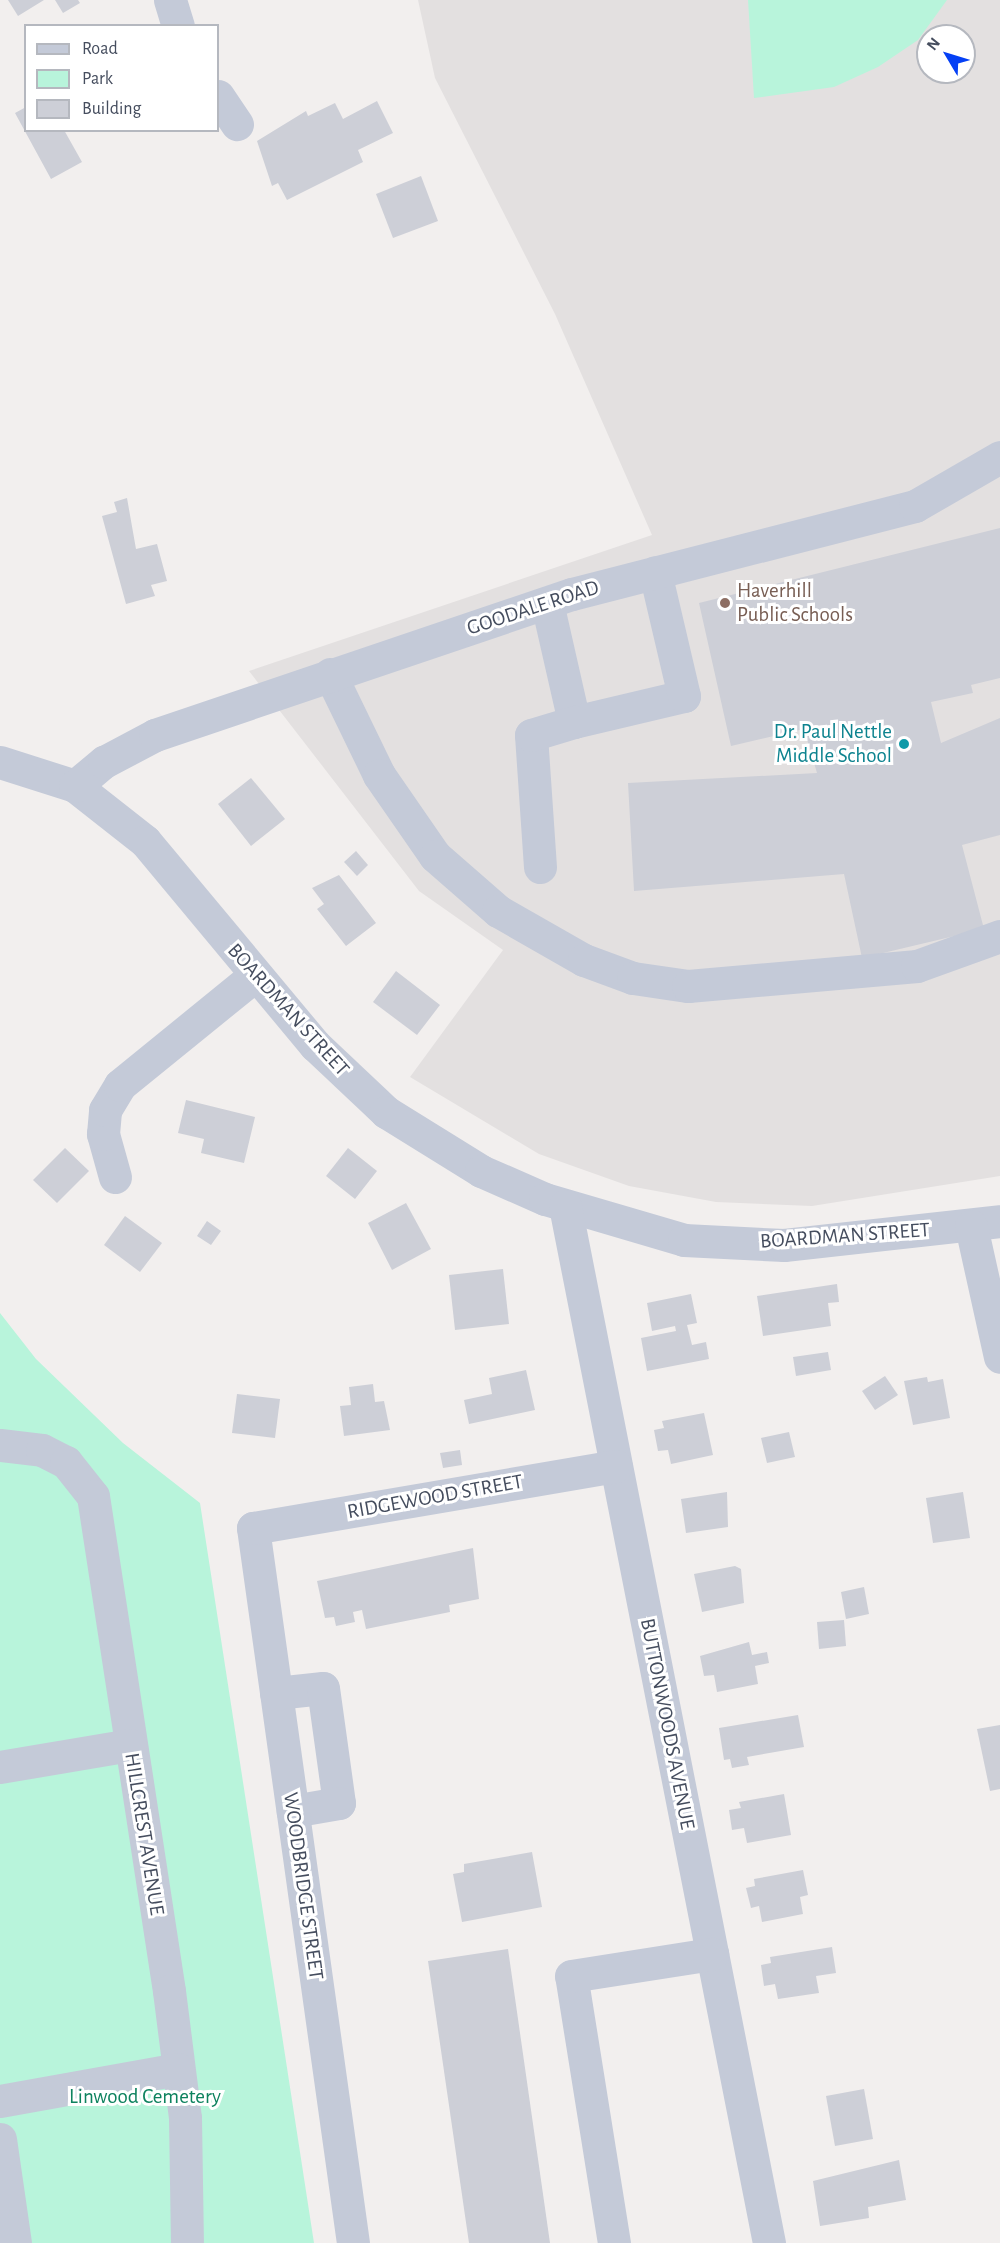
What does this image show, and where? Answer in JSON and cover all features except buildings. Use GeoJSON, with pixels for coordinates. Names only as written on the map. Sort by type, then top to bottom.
{"type":"FeatureCollection","features":[{"type":"Feature","properties":{"kind":"street"},"geometry":{"type":"LineString","coordinates":[[170,0],[177,24]]}},
{"type":"Feature","properties":{"kind":"street"},"geometry":{"type":"LineString","coordinates":[[219,97],[237,124]]}},
{"type":"Feature","properties":{"kind":"street","name":"GOODALE ROAD"},"geometry":{"type":"LineString","coordinates":[[75,786],[104,762],[155,735],[330,674],[547,603],[655,572],[915,506],[1000,457]]}},
{"type":"Feature","properties":{"kind":"street"},"geometry":{"type":"LineString","coordinates":[[540,867],[531,735],[574,722],[684,696],[655,572]]}},
{"type":"Feature","properties":{"kind":"street"},"geometry":{"type":"LineString","coordinates":[[547,603],[574,722]]}},
{"type":"Feature","properties":{"kind":"street"},"geometry":{"type":"LineString","coordinates":[[330,674],[379,775],[435,856],[498,911],[584,960],[633,978],[688,986],[916,966],[1000,936]]}},
{"type":"Feature","properties":{"kind":"street"},"geometry":{"type":"LineString","coordinates":[[0,739],[12,764]]}},
{"type":"Feature","properties":{"kind":"street","name":"BOARDMAN STREET"},"geometry":{"type":"LineString","coordinates":[[12,764],[75,786],[145,841],[254,977],[315,1046],[386,1112],[481,1170],[565,1206],[695,1240],[784,1245],[986,1224]]}},
{"type":"Feature","properties":{"kind":"street"},"geometry":{"type":"LineString","coordinates":[[115,1177],[103,1134],[105,1110],[120,1085],[254,977]]}},
{"type":"Feature","properties":{"kind":"street","name":"BUTTONWOODS AVENUE"},"geometry":{"type":"LineString","coordinates":[[565,1206],[769,2243]]}},
{"type":"Feature","properties":{"kind":"street"},"geometry":{"type":"LineString","coordinates":[[986,1224],[1000,1357]]}},
{"type":"Feature","properties":{"kind":"street","name":"HILLCREST AVENUE"},"geometry":{"type":"LineString","coordinates":[[0,1445],[42,1450],[66,1462],[93,1496],[178,2069],[189,2192],[187,2243]]}},
{"type":"Feature","properties":{"kind":"street","name":"RIDGEWOOD STREET"},"geometry":{"type":"LineString","coordinates":[[253,1528],[616,1466]]}},
{"type":"Feature","properties":{"kind":"street","name":"WOODBRIDGE STREET"},"geometry":{"type":"LineString","coordinates":[[253,1528],[353,2243]]}},
{"type":"Feature","properties":{"kind":"street"},"geometry":{"type":"LineString","coordinates":[[276,1693],[323,1688],[339,1803],[293,1811]]}},
{"type":"Feature","properties":{"kind":"street"},"geometry":{"type":"LineString","coordinates":[[0,1767],[130,1745]]}},
{"type":"Feature","properties":{"kind":"street"},"geometry":{"type":"LineString","coordinates":[[614,2243],[572,1976],[712,1954]]}},
{"type":"Feature","properties":{"kind":"street"},"geometry":{"type":"LineString","coordinates":[[0,2101],[178,2069]]}},
{"type":"Feature","properties":{"kind":"street"},"geometry":{"type":"LineString","coordinates":[[0,2139],[15,2243]]}},
{"type":"Feature","properties":{"kind":"shaded area","name":"Haverhill Public Schools"},"geometry":{"type":"Polygon","coordinates":[[[418,0],[1000,0],[1000,1176],[812,1206],[716,1202],[629,1186],[539,1154],[410,1077],[503,950],[419,891],[249,671],[652,535],[555,314],[435,78],[418,0]]]}},
{"type":"Feature","properties":{"kind":"green space"},"geometry":{"type":"Polygon","coordinates":[[[748,0],[947,0],[930,24],[916,24],[916,41],[878,67],[834,87],[754,98],[748,0]]]}},
{"type":"Feature","properties":{"kind":"green space","name":"Linwood Cemetery"},"geometry":{"type":"Polygon","coordinates":[[[0,1313],[36,1359],[123,1443],[200,1503],[314,2243],[0,2243],[0,1313]]]}},
{"type":"Feature","properties":{"kind":"place","name":"Haverhill Public Schools"},"geometry":{"type":"Point","coordinates":[725,603]}},
{"type":"Feature","properties":{"kind":"place","name":"Dr. Paul Nettle Middle School"},"geometry":{"type":"Point","coordinates":[904,744]}}]}
